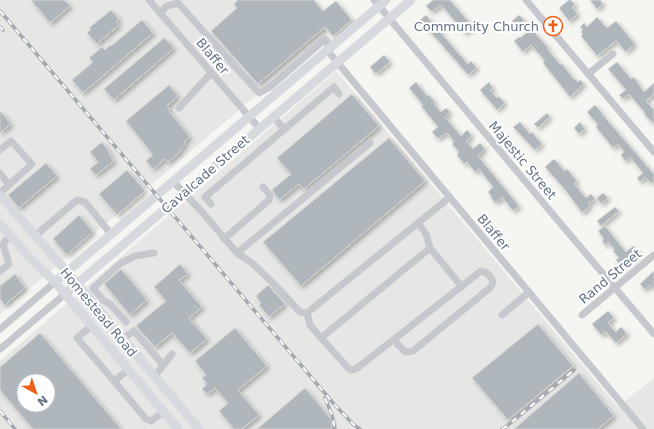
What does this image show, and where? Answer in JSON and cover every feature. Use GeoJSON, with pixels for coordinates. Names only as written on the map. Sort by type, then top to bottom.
{"type":"FeatureCollection","features":[{"type":"Feature","properties":{"kind":"main road","name":"Cavalcade Street"},"geometry":{"type":"LineString","coordinates":[[64,294],[411,0]]}},
{"type":"Feature","properties":{"kind":"main road","name":"Cavalcade Street"},"geometry":{"type":"LineString","coordinates":[[55,282],[327,50],[380,2]]}},
{"type":"Feature","properties":{"kind":"main road","name":"Homestead Road"},"geometry":{"type":"LineString","coordinates":[[0,194],[198,429]]}},
{"type":"Feature","properties":{"kind":"main road","name":"Homestead Road"},"geometry":{"type":"LineString","coordinates":[[0,224],[55,282],[178,429]]}},
{"type":"Feature","properties":{"kind":"main road"},"geometry":{"type":"LineString","coordinates":[[134,378],[145,367]]}},
{"type":"Feature","properties":{"kind":"street","name":"Blaffer"},"geometry":{"type":"LineString","coordinates":[[149,0],[259,128]]}},
{"type":"Feature","properties":{"kind":"street"},"geometry":{"type":"LineString","coordinates":[[526,0],[654,152]]}},
{"type":"Feature","properties":{"kind":"street","name":"Majestic Street"},"geometry":{"type":"LineString","coordinates":[[380,2],[389,18],[654,334]]}},
{"type":"Feature","properties":{"kind":"street"},"geometry":{"type":"LineString","coordinates":[[160,13],[167,6],[178,3],[259,93],[268,100]]}},
{"type":"Feature","properties":{"kind":"street","name":"Blaffer"},"geometry":{"type":"LineString","coordinates":[[259,93],[270,87],[325,39],[328,42],[327,50],[643,429]]}},
{"type":"Feature","properties":{"kind":"street"},"geometry":{"type":"LineString","coordinates":[[588,74],[613,54]]}},
{"type":"Feature","properties":{"kind":"street"},"geometry":{"type":"LineString","coordinates":[[179,108],[211,73]]}},
{"type":"Feature","properties":{"kind":"street"},"geometry":{"type":"LineString","coordinates":[[211,204],[205,197],[284,129],[334,87],[339,94]]}},
{"type":"Feature","properties":{"kind":"street"},"geometry":{"type":"LineString","coordinates":[[273,116],[284,129]]}},
{"type":"Feature","properties":{"kind":"street"},"geometry":{"type":"LineString","coordinates":[[0,150],[11,141],[32,164],[0,194]]}},
{"type":"Feature","properties":{"kind":"street"},"geometry":{"type":"LineString","coordinates":[[237,254],[370,144]]}},
{"type":"Feature","properties":{"kind":"street"},"geometry":{"type":"LineString","coordinates":[[0,173],[10,185]]}},
{"type":"Feature","properties":{"kind":"street"},"geometry":{"type":"LineString","coordinates":[[173,181],[203,213],[237,254],[252,263],[300,312],[307,313],[450,198]]}},
{"type":"Feature","properties":{"kind":"street"},"geometry":{"type":"LineString","coordinates":[[224,239],[269,200],[270,195],[263,187]]}},
{"type":"Feature","properties":{"kind":"street"},"geometry":{"type":"LineString","coordinates":[[35,236],[77,200],[85,202],[111,234]]}},
{"type":"Feature","properties":{"kind":"street"},"geometry":{"type":"LineString","coordinates":[[418,223],[426,234],[430,248],[462,287]]}},
{"type":"Feature","properties":{"kind":"street"},"geometry":{"type":"LineString","coordinates":[[0,271],[9,264],[3,244],[10,236]]}},
{"type":"Feature","properties":{"kind":"street"},"geometry":{"type":"LineString","coordinates":[[321,338],[430,248]]}},
{"type":"Feature","properties":{"kind":"street"},"geometry":{"type":"LineString","coordinates":[[126,322],[93,288],[121,263],[135,256],[154,253]]}},
{"type":"Feature","properties":{"kind":"street","name":"Rand Street"},"geometry":{"type":"LineString","coordinates":[[582,315],[654,255]]}},
{"type":"Feature","properties":{"kind":"street"},"geometry":{"type":"LineString","coordinates":[[307,313],[310,325],[321,338],[350,370],[356,369],[481,271],[485,272],[492,278],[493,282],[491,287],[413,351],[405,352],[394,340]]}},
{"type":"Feature","properties":{"kind":"street","name":"Cavalcade Street"},"geometry":{"type":"LineString","coordinates":[[0,329],[55,282]]}},
{"type":"Feature","properties":{"kind":"street"},"geometry":{"type":"LineString","coordinates":[[502,315],[529,292]]}},
{"type":"Feature","properties":{"kind":"street","name":"Cavalcade Street"},"geometry":{"type":"LineString","coordinates":[[0,349],[64,294]]}},
{"type":"Feature","properties":{"kind":"street"},"geometry":{"type":"LineString","coordinates":[[95,307],[103,300]]}},
{"type":"Feature","properties":{"kind":"street"},"geometry":{"type":"LineString","coordinates":[[91,326],[77,338],[146,419],[151,422],[163,412]]}},
{"type":"Feature","properties":{"kind":"street"},"geometry":{"type":"LineString","coordinates":[[122,339],[134,331],[163,365]]}},
{"type":"Feature","properties":{"kind":"street"},"geometry":{"type":"LineString","coordinates":[[154,376],[172,354]]}},
{"type":"Feature","properties":{"kind":"street"},"geometry":{"type":"LineString","coordinates":[[114,382],[128,370]]}},
{"type":"Feature","properties":{"kind":"shaded area"},"geometry":{"type":"Polygon","coordinates":[[[0,0],[300,0],[328,34],[0,314],[0,0]]]}},
{"type":"Feature","properties":{"kind":"shaded area"},"geometry":{"type":"Polygon","coordinates":[[[336,71],[618,407],[654,378],[654,429],[0,429],[0,361],[336,71]]]}},
{"type":"Feature","properties":{"kind":"building"},"geometry":{"type":"Polygon","coordinates":[[[31,0],[64,0],[70,6],[50,23],[31,0]]]}},
{"type":"Feature","properties":{"kind":"building"},"geometry":{"type":"Polygon","coordinates":[[[238,0],[314,0],[323,11],[336,1],[352,20],[333,36],[325,27],[258,84],[211,31],[237,8],[234,4],[238,0]]]}},
{"type":"Feature","properties":{"kind":"building"},"geometry":{"type":"Polygon","coordinates":[[[433,0],[450,0],[473,27],[465,33],[441,5],[432,12],[426,6],[433,0]]]}},
{"type":"Feature","properties":{"kind":"building"},"geometry":{"type":"Polygon","coordinates":[[[571,0],[575,5],[572,7],[578,14],[569,21],[559,8],[571,0]]]}},
{"type":"Feature","properties":{"kind":"building"},"geometry":{"type":"Polygon","coordinates":[[[590,0],[600,0],[603,4],[597,9],[590,0]]]}},
{"type":"Feature","properties":{"kind":"building"},"geometry":{"type":"Polygon","coordinates":[[[111,10],[119,19],[116,22],[119,25],[97,44],[87,33],[91,29],[89,28],[111,10]]]}},
{"type":"Feature","properties":{"kind":"building"},"geometry":{"type":"Polygon","coordinates":[[[426,15],[434,25],[437,22],[442,28],[439,31],[468,64],[471,61],[477,68],[468,75],[420,20],[426,15]]]}},
{"type":"Feature","properties":{"kind":"building"},"geometry":{"type":"Polygon","coordinates":[[[519,15],[524,20],[517,27],[512,21],[519,15]]]}},
{"type":"Feature","properties":{"kind":"building"},"geometry":{"type":"Polygon","coordinates":[[[597,17],[607,28],[616,21],[635,44],[626,52],[616,41],[597,56],[581,36],[583,34],[581,32],[583,30],[580,27],[584,23],[587,27],[597,17]]]}},
{"type":"Feature","properties":{"kind":"building"},"geometry":{"type":"Polygon","coordinates":[[[142,20],[153,33],[83,93],[72,80],[93,62],[89,58],[102,47],[105,50],[110,45],[111,46],[142,20]]]}},
{"type":"Feature","properties":{"kind":"building"},"geometry":{"type":"Polygon","coordinates":[[[531,29],[573,78],[578,82],[580,80],[584,84],[570,97],[543,63],[545,61],[531,45],[523,52],[514,41],[531,29]]]}},
{"type":"Feature","properties":{"kind":"building"},"geometry":{"type":"Polygon","coordinates":[[[164,38],[174,48],[114,100],[104,89],[164,38]]]}},
{"type":"Feature","properties":{"kind":"building"},"geometry":{"type":"Polygon","coordinates":[[[384,55],[390,62],[376,74],[370,67],[384,55]]]}},
{"type":"Feature","properties":{"kind":"building"},"geometry":{"type":"Polygon","coordinates":[[[617,62],[631,79],[634,77],[644,92],[654,83],[654,94],[646,101],[654,110],[654,124],[644,114],[645,113],[629,94],[623,99],[619,95],[626,90],[608,69],[617,62]]]}},
{"type":"Feature","properties":{"kind":"building"},"geometry":{"type":"Polygon","coordinates":[[[416,82],[427,96],[429,95],[435,102],[433,103],[441,112],[446,108],[450,112],[445,117],[461,136],[467,130],[472,136],[466,141],[473,149],[480,143],[485,149],[478,156],[519,206],[513,211],[502,197],[496,203],[491,198],[492,197],[488,192],[493,187],[479,169],[475,172],[467,162],[464,164],[457,155],[459,152],[452,144],[454,142],[448,134],[446,133],[438,139],[432,132],[438,127],[409,88],[416,82]]]}},
{"type":"Feature","properties":{"kind":"building"},"geometry":{"type":"Polygon","coordinates":[[[489,82],[493,88],[490,90],[497,98],[498,96],[505,103],[497,110],[480,90],[489,82]]]}},
{"type":"Feature","properties":{"kind":"building"},"geometry":{"type":"Polygon","coordinates":[[[169,85],[178,96],[167,106],[170,110],[169,111],[190,137],[184,142],[186,144],[180,150],[181,151],[168,162],[165,159],[153,169],[146,161],[153,155],[126,121],[169,85]]]}},
{"type":"Feature","properties":{"kind":"building"},"geometry":{"type":"Polygon","coordinates":[[[352,94],[379,126],[304,189],[299,184],[279,200],[272,190],[291,174],[277,158],[352,94]]]}},
{"type":"Feature","properties":{"kind":"building"},"geometry":{"type":"Polygon","coordinates":[[[595,105],[654,174],[654,180],[651,183],[645,177],[640,182],[637,178],[643,173],[630,157],[625,161],[621,155],[624,152],[618,144],[613,148],[596,127],[598,125],[587,112],[595,105]]]}},
{"type":"Feature","properties":{"kind":"building"},"geometry":{"type":"Polygon","coordinates":[[[0,111],[11,124],[0,133],[0,111]]]}},
{"type":"Feature","properties":{"kind":"building"},"geometry":{"type":"Polygon","coordinates":[[[547,113],[550,117],[538,128],[534,124],[547,113]]]}},
{"type":"Feature","properties":{"kind":"building"},"geometry":{"type":"Polygon","coordinates":[[[520,122],[530,134],[532,132],[542,144],[535,150],[513,127],[520,122]]]}},
{"type":"Feature","properties":{"kind":"building"},"geometry":{"type":"Polygon","coordinates":[[[580,122],[585,129],[579,134],[574,128],[580,122]]]}},
{"type":"Feature","properties":{"kind":"building"},"geometry":{"type":"Polygon","coordinates":[[[389,138],[425,181],[301,286],[263,242],[389,138]]]}},
{"type":"Feature","properties":{"kind":"building"},"geometry":{"type":"Polygon","coordinates":[[[102,142],[114,161],[96,175],[90,169],[98,162],[90,152],[102,142]]]}},
{"type":"Feature","properties":{"kind":"building"},"geometry":{"type":"Polygon","coordinates":[[[554,159],[565,171],[567,169],[577,181],[574,183],[586,198],[591,194],[595,199],[588,204],[590,206],[582,213],[566,191],[545,167],[554,159]]]}},
{"type":"Feature","properties":{"kind":"building"},"geometry":{"type":"Polygon","coordinates":[[[46,163],[57,176],[19,208],[8,195],[46,163]]]}},
{"type":"Feature","properties":{"kind":"building"},"geometry":{"type":"Polygon","coordinates":[[[127,170],[145,191],[117,215],[99,194],[127,170]]]}},
{"type":"Feature","properties":{"kind":"building"},"geometry":{"type":"Polygon","coordinates":[[[603,193],[608,198],[601,204],[597,198],[603,193]]]}},
{"type":"Feature","properties":{"kind":"building"},"geometry":{"type":"Polygon","coordinates":[[[615,207],[619,211],[601,226],[597,221],[615,207]]]}},
{"type":"Feature","properties":{"kind":"building"},"geometry":{"type":"Polygon","coordinates":[[[79,215],[93,232],[67,255],[53,239],[79,215]]]}},
{"type":"Feature","properties":{"kind":"building"},"geometry":{"type":"Polygon","coordinates":[[[605,226],[626,252],[633,246],[639,253],[622,267],[616,260],[619,258],[613,251],[615,250],[608,242],[605,245],[602,240],[604,239],[598,231],[605,226]]]}},
{"type":"Feature","properties":{"kind":"building"},"geometry":{"type":"Polygon","coordinates":[[[180,264],[188,274],[179,280],[202,307],[189,318],[207,339],[190,353],[172,333],[155,347],[136,326],[166,301],[154,287],[180,264]]]}},
{"type":"Feature","properties":{"kind":"building"},"geometry":{"type":"Polygon","coordinates":[[[121,269],[147,300],[130,315],[104,284],[121,269]]]}},
{"type":"Feature","properties":{"kind":"building"},"geometry":{"type":"Polygon","coordinates":[[[654,271],[654,289],[650,285],[645,290],[640,284],[654,271]]]}},
{"type":"Feature","properties":{"kind":"building"},"geometry":{"type":"Polygon","coordinates":[[[15,274],[25,288],[5,305],[0,299],[0,286],[15,274]]]}},
{"type":"Feature","properties":{"kind":"building"},"geometry":{"type":"Polygon","coordinates":[[[268,285],[285,304],[269,317],[259,305],[261,303],[256,296],[268,285]]]}},
{"type":"Feature","properties":{"kind":"building"},"geometry":{"type":"Polygon","coordinates":[[[608,311],[614,318],[608,323],[616,332],[621,327],[627,334],[616,343],[606,332],[601,335],[592,324],[608,311]]]}},
{"type":"Feature","properties":{"kind":"building"},"geometry":{"type":"Polygon","coordinates":[[[538,324],[573,366],[508,420],[472,378],[538,324]]]}},
{"type":"Feature","properties":{"kind":"building"},"geometry":{"type":"Polygon","coordinates":[[[235,328],[267,366],[238,390],[259,415],[242,429],[234,429],[219,411],[228,403],[215,388],[207,394],[202,389],[207,384],[202,378],[206,375],[195,361],[235,328]]]}},
{"type":"Feature","properties":{"kind":"building"},"geometry":{"type":"Polygon","coordinates":[[[40,333],[121,429],[33,429],[19,413],[56,413],[56,373],[16,373],[16,409],[0,390],[0,367],[40,333]]]}},
{"type":"Feature","properties":{"kind":"building"},"geometry":{"type":"Polygon","coordinates":[[[579,373],[614,416],[598,429],[514,429],[579,373]]]}},
{"type":"Feature","properties":{"kind":"building"},"geometry":{"type":"Polygon","coordinates":[[[305,388],[331,419],[332,427],[330,429],[257,429],[305,388]]]}},
{"type":"Feature","properties":{"kind":"railway"},"geometry":{"type":"LineString","coordinates":[[0,11],[334,404],[354,425],[360,429]]}},
{"type":"Feature","properties":{"kind":"railway"},"geometry":{"type":"LineString","coordinates":[[0,27],[3,30]]}},
{"type":"Feature","properties":{"kind":"railway"},"geometry":{"type":"LineString","coordinates":[[502,429],[574,370]]}},
{"type":"Feature","properties":{"kind":"railway"},"geometry":{"type":"LineString","coordinates":[[325,398],[332,415],[335,429]]}},
{"type":"Feature","properties":{"kind":"railway"},"geometry":{"type":"LineString","coordinates":[[0,411],[15,429]]}},
{"type":"Feature","properties":{"kind":"place","name":"Community Church"},"geometry":{"type":"Point","coordinates":[553,26]}}]}
